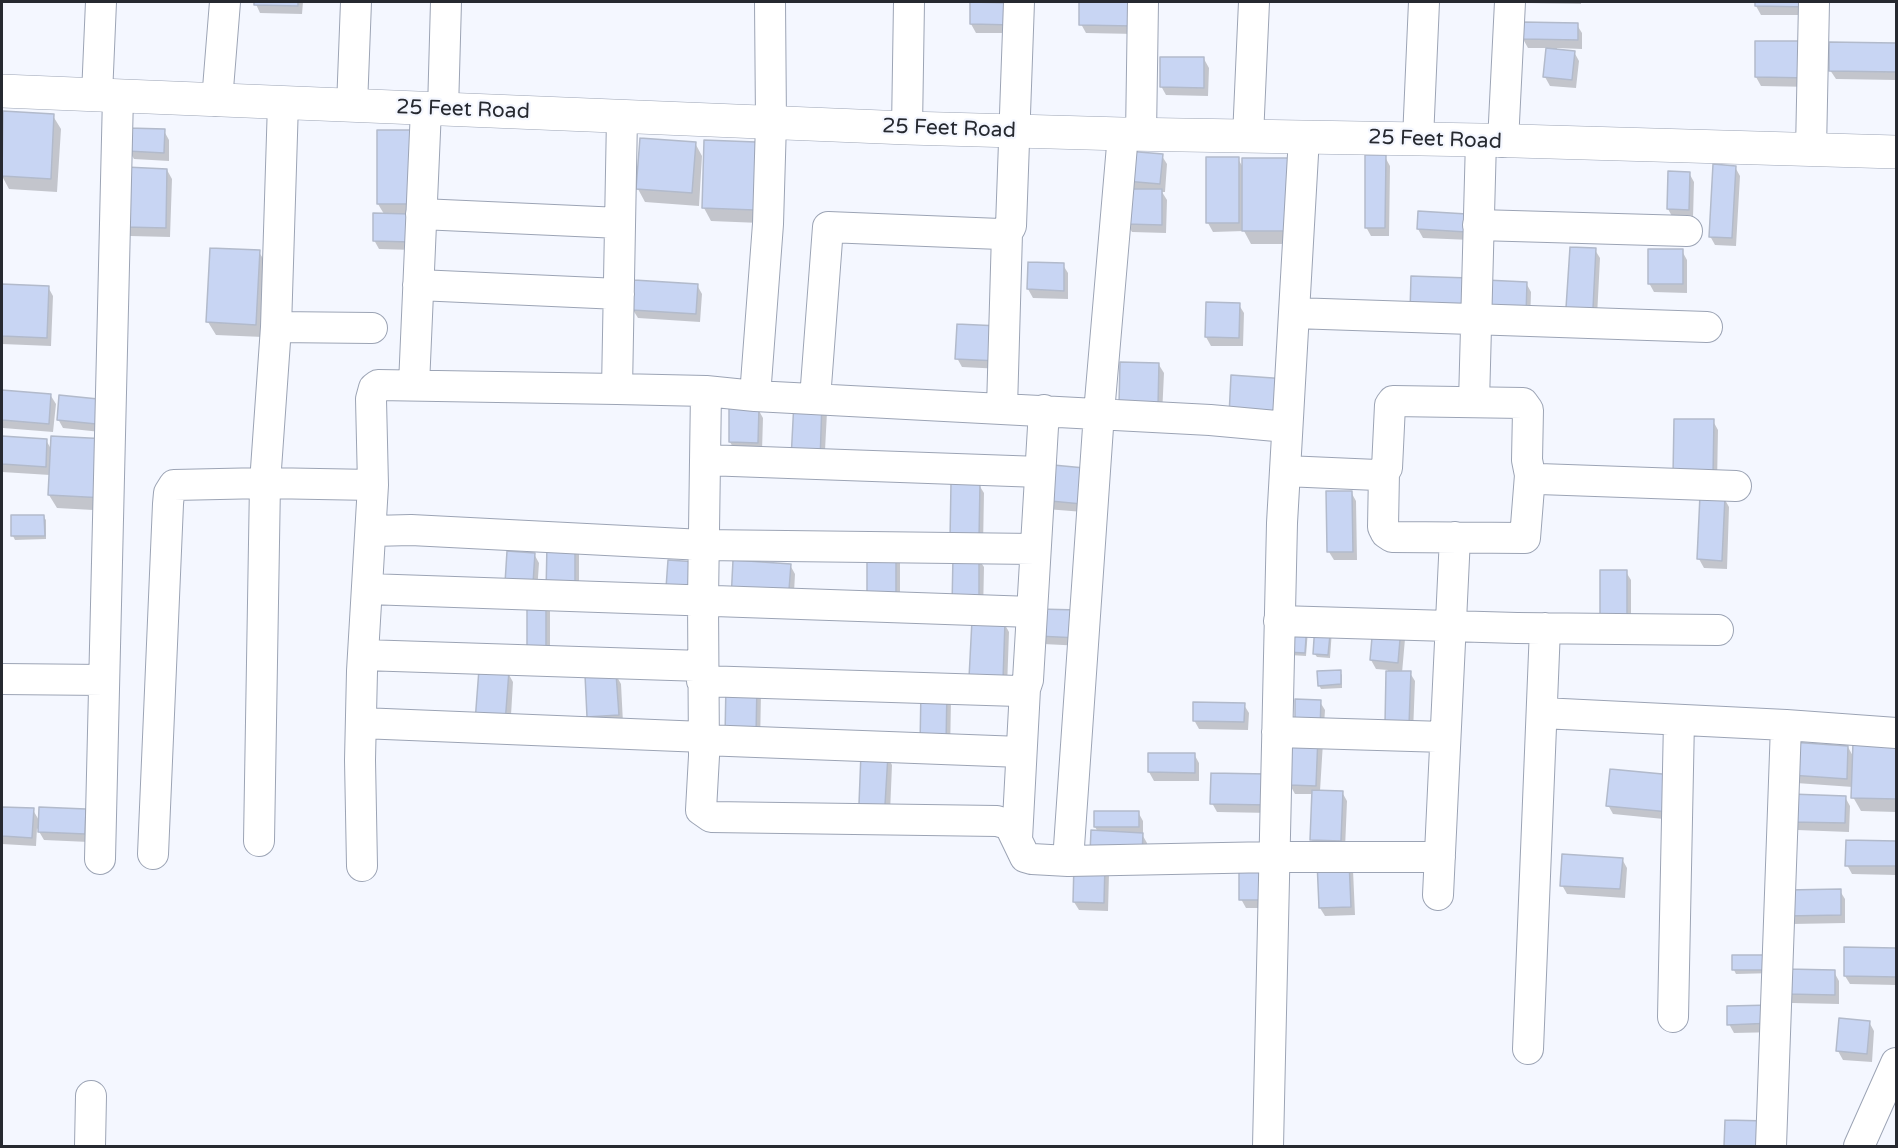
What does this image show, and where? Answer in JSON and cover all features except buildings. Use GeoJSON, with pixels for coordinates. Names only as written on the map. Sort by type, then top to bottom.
{"type":"FeatureCollection","features":[{"type":"Feature","properties":{"kind":"street"},"geometry":{"type":"LineString","coordinates":[[100,859],[104,680],[107,96],[101,2]]}},
{"type":"Feature","properties":{"kind":"street"},"geometry":{"type":"LineString","coordinates":[[217,100],[225,2]]}},
{"type":"Feature","properties":{"kind":"street"},"geometry":{"type":"LineString","coordinates":[[352,106],[356,2]]}},
{"type":"Feature","properties":{"kind":"street"},"geometry":{"type":"LineString","coordinates":[[414,385],[421,214],[446,2]]}},
{"type":"Feature","properties":{"kind":"street"},"geometry":{"type":"LineString","coordinates":[[755,396],[768,224],[771,123],[770,2]]}},
{"type":"Feature","properties":{"kind":"street"},"geometry":{"type":"LineString","coordinates":[[907,128],[909,2]]}},
{"type":"Feature","properties":{"kind":"street"},"geometry":{"type":"LineString","coordinates":[[1002,408],[1007,233],[1011,226],[1019,2]]}},
{"type":"Feature","properties":{"kind":"street"},"geometry":{"type":"LineString","coordinates":[[1068,861],[1099,413],[1132,135],[1143,2]]}},
{"type":"Feature","properties":{"kind":"street"},"geometry":{"type":"LineString","coordinates":[[1248,136],[1254,2]]}},
{"type":"Feature","properties":{"kind":"street"},"geometry":{"type":"LineString","coordinates":[[1418,139],[1424,2]]}},
{"type":"Feature","properties":{"kind":"street"},"geometry":{"type":"LineString","coordinates":[[1474,402],[1478,225],[1492,141],[1510,2]]}},
{"type":"Feature","properties":{"kind":"street"},"geometry":{"type":"LineString","coordinates":[[1811,150],[1814,2]]}},
{"type":"Feature","properties":{"kind":"street","name":"25 Feet Road"},"geometry":{"type":"LineString","coordinates":[[2,92],[907,128],[1896,152]]}},
{"type":"Feature","properties":{"kind":"street"},"geometry":{"type":"LineString","coordinates":[[259,842],[265,483],[276,327],[283,103]]}},
{"type":"Feature","properties":{"kind":"street"},"geometry":{"type":"LineString","coordinates":[[617,389],[622,117]]}},
{"type":"Feature","properties":{"kind":"street"},"geometry":{"type":"LineString","coordinates":[[1268,1146],[1279,621],[1287,428],[1304,137]]}},
{"type":"Feature","properties":{"kind":"street"},"geometry":{"type":"LineString","coordinates":[[421,214],[620,224]]}},
{"type":"Feature","properties":{"kind":"street"},"geometry":{"type":"LineString","coordinates":[[1478,225],[1687,231]]}},
{"type":"Feature","properties":{"kind":"street"},"geometry":{"type":"LineString","coordinates":[[815,399],[828,227],[1007,233]]}},
{"type":"Feature","properties":{"kind":"street"},"geometry":{"type":"LineString","coordinates":[[418,285],[619,294]]}},
{"type":"Feature","properties":{"kind":"street"},"geometry":{"type":"LineString","coordinates":[[1294,313],[1707,327]]}},
{"type":"Feature","properties":{"kind":"street"},"geometry":{"type":"LineString","coordinates":[[276,327],[372,328]]}},
{"type":"Feature","properties":{"kind":"street"},"geometry":{"type":"LineString","coordinates":[[362,866],[361,723],[363,655],[372,531],[371,399],[374,388],[378,385],[706,391],[755,396],[1210,420],[1287,428]]}},
{"type":"Feature","properties":{"kind":"street"},"geometry":{"type":"LineString","coordinates":[[706,391],[701,810],[711,817],[997,821],[1011,828],[1025,857],[1068,861],[1274,856],[1440,857]]}},
{"type":"Feature","properties":{"kind":"street"},"geometry":{"type":"LineString","coordinates":[[1394,401],[1523,403],[1526,405],[1528,410],[1527,460],[1530,475],[1525,538],[1392,537],[1383,527],[1384,472],[1387,468],[1390,405],[1394,401]]}},
{"type":"Feature","properties":{"kind":"street"},"geometry":{"type":"LineString","coordinates":[[1017,839],[1044,410]]}},
{"type":"Feature","properties":{"kind":"street"},"geometry":{"type":"LineString","coordinates":[[705,460],[1040,472]]}},
{"type":"Feature","properties":{"kind":"street"},"geometry":{"type":"LineString","coordinates":[[1285,471],[1377,475],[1384,472]]}},
{"type":"Feature","properties":{"kind":"street"},"geometry":{"type":"LineString","coordinates":[[1530,475],[1539,479],[1736,486]]}},
{"type":"Feature","properties":{"kind":"street"},"geometry":{"type":"LineString","coordinates":[[153,854],[169,493],[174,485],[181,484],[373,485]]}},
{"type":"Feature","properties":{"kind":"street"},"geometry":{"type":"LineString","coordinates":[[372,531],[411,530],[703,545],[1035,549]]}},
{"type":"Feature","properties":{"kind":"street"},"geometry":{"type":"LineString","coordinates":[[1438,896],[1455,537]]}},
{"type":"Feature","properties":{"kind":"street"},"geometry":{"type":"LineString","coordinates":[[368,590],[1032,612]]}},
{"type":"Feature","properties":{"kind":"street"},"geometry":{"type":"LineString","coordinates":[[1279,621],[1718,630]]}},
{"type":"Feature","properties":{"kind":"street"},"geometry":{"type":"LineString","coordinates":[[1528,1049],[1545,628]]}},
{"type":"Feature","properties":{"kind":"street"},"geometry":{"type":"LineString","coordinates":[[363,655],[1018,691],[1025,689]]}},
{"type":"Feature","properties":{"kind":"street"},"geometry":{"type":"LineString","coordinates":[[2,679],[104,680]]}},
{"type":"Feature","properties":{"kind":"street"},"geometry":{"type":"LineString","coordinates":[[1542,713],[1896,733]]}},
{"type":"Feature","properties":{"kind":"street"},"geometry":{"type":"LineString","coordinates":[[1673,1017],[1679,720]]}},
{"type":"Feature","properties":{"kind":"street"},"geometry":{"type":"LineString","coordinates":[[361,723],[1021,752]]}},
{"type":"Feature","properties":{"kind":"street"},"geometry":{"type":"LineString","coordinates":[[1771,1146],[1786,725]]}},
{"type":"Feature","properties":{"kind":"street"},"geometry":{"type":"LineString","coordinates":[[1277,732],[1445,737]]}},
{"type":"Feature","properties":{"kind":"street"},"geometry":{"type":"LineString","coordinates":[[1859,1146],[1896,1063]]}},
{"type":"Feature","properties":{"kind":"street"},"geometry":{"type":"LineString","coordinates":[[90,1146],[91,1096]]}}]}
